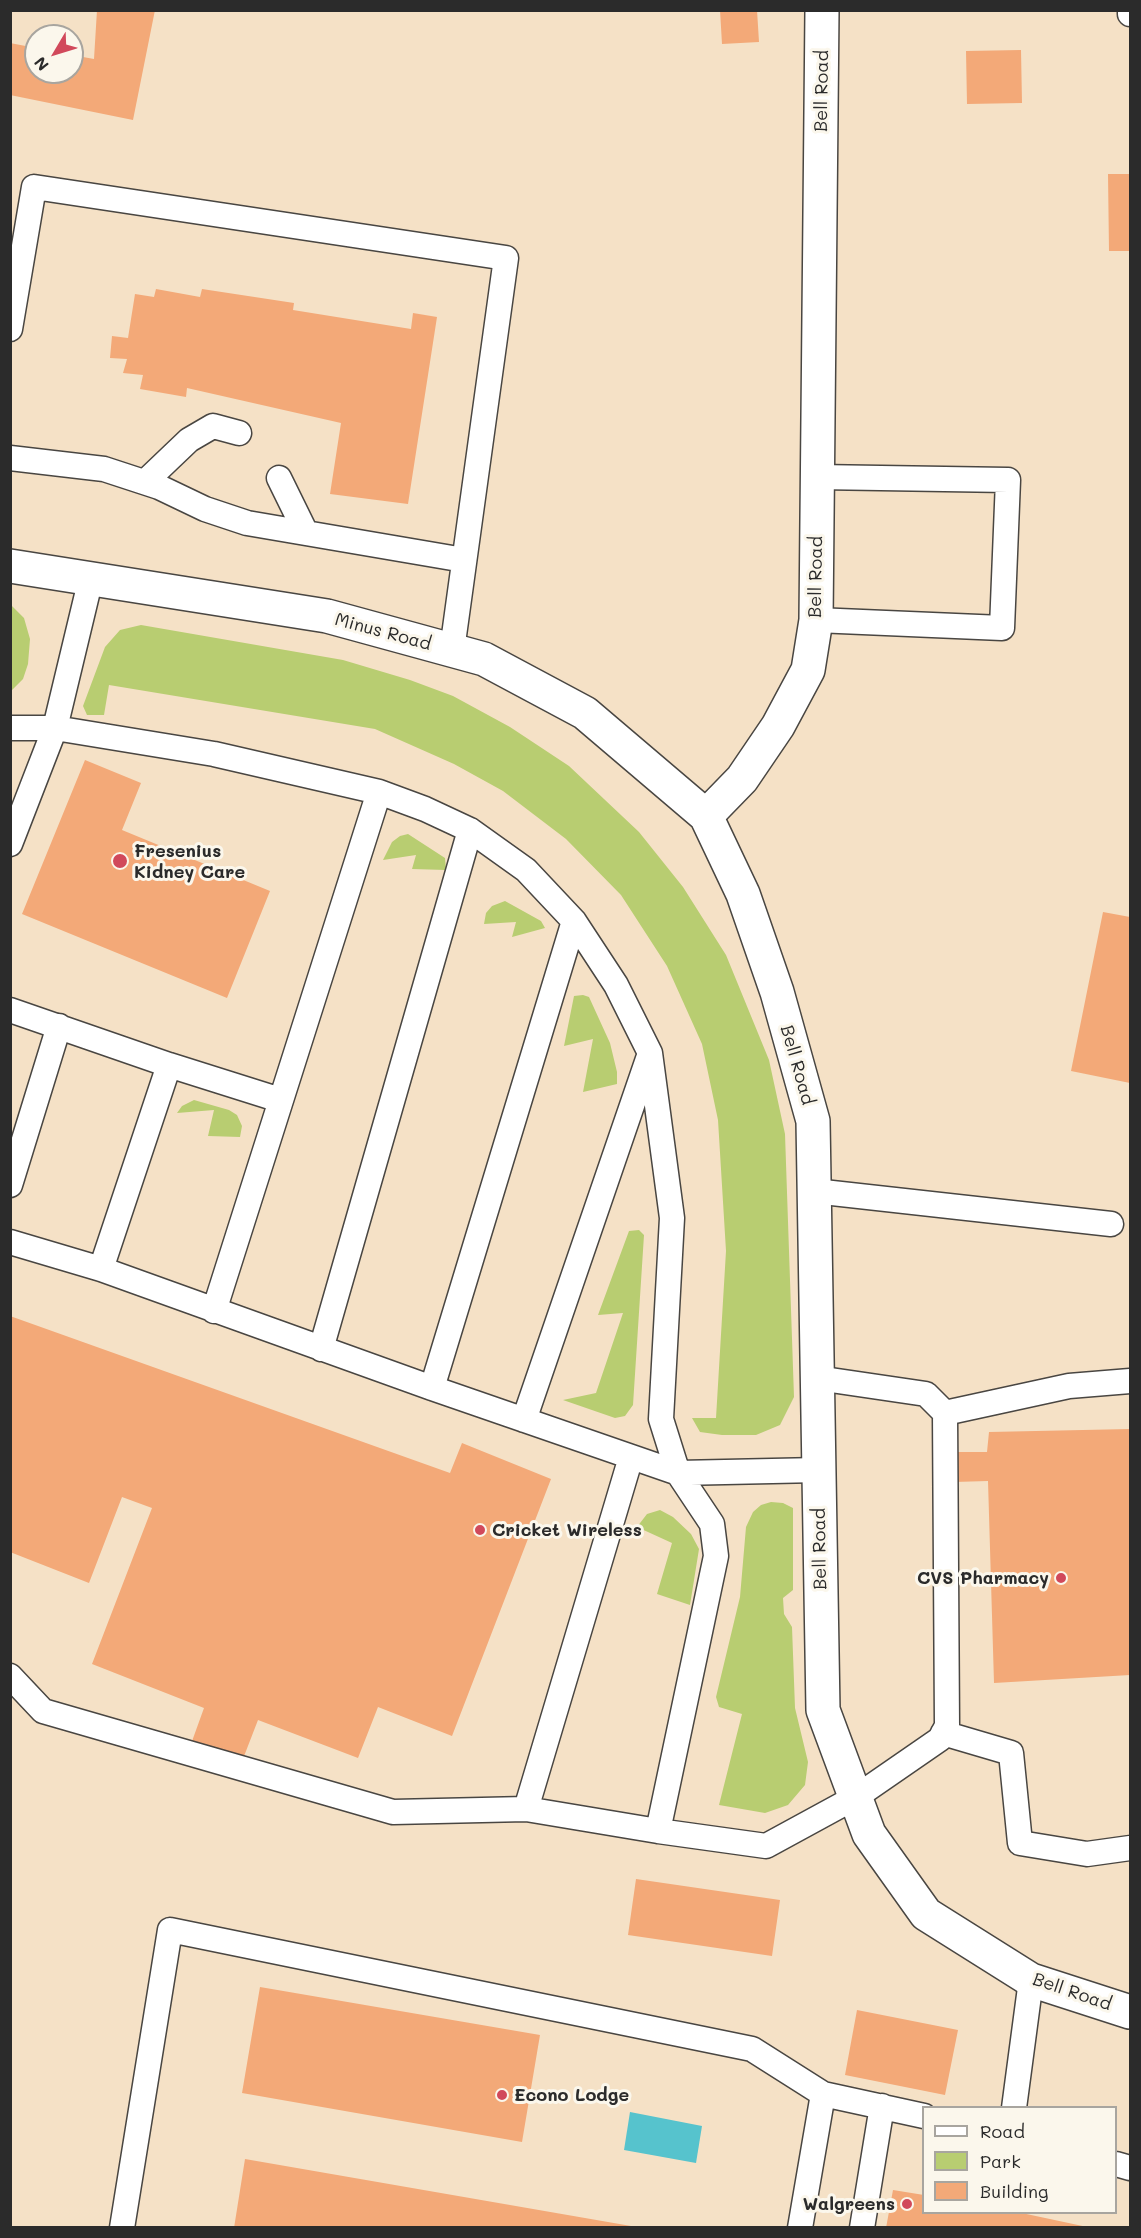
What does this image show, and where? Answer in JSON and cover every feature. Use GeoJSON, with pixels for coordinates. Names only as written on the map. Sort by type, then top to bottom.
{"type":"FeatureCollection","features":[{"type":"Feature","properties":{"kind":"street","name":"Bell Road"},"geometry":{"type":"LineString","coordinates":[[822,10],[816,620],[808,670],[778,726],[742,779],[706,816],[743,894],[777,992],[813,1121],[823,1710],[869,1833],[926,1914],[1030,1980],[1131,2012]]}},
{"type":"Feature","properties":{"kind":"street","name":"Minus Road"},"geometry":{"type":"LineString","coordinates":[[10,566],[327,616],[484,659],[585,712],[706,816]]}},
{"type":"Feature","properties":{"kind":"lane"},"geometry":{"type":"LineString","coordinates":[[10,329],[34,187],[506,258],[452,650]]}},
{"type":"Feature","properties":{"kind":"lane"},"geometry":{"type":"LineString","coordinates":[[145,482],[189,440],[213,426],[239,433]]}},
{"type":"Feature","properties":{"kind":"lane"},"geometry":{"type":"LineString","coordinates":[[10,458],[104,469],[159,487],[205,510],[247,523],[464,560]]}},
{"type":"Feature","properties":{"kind":"lane"},"geometry":{"type":"LineString","coordinates":[[816,620],[1002,628],[1008,480],[817,477]]}},
{"type":"Feature","properties":{"kind":"lane"},"geometry":{"type":"LineString","coordinates":[[279,478],[306,533]]}},
{"type":"Feature","properties":{"kind":"lane"},"geometry":{"type":"LineString","coordinates":[[10,844],[55,728],[91,578]]}},
{"type":"Feature","properties":{"kind":"lane"},"geometry":{"type":"LineString","coordinates":[[10,728],[55,728],[214,754],[379,792],[425,809],[470,830],[526,870],[574,921],[616,984],[650,1053],[672,1218],[661,1419],[678,1473],[712,1524],[716,1556],[658,1832]]}},
{"type":"Feature","properties":{"kind":"lane"},"geometry":{"type":"LineString","coordinates":[[214,1311],[379,792]]}},
{"type":"Feature","properties":{"kind":"lane"},"geometry":{"type":"LineString","coordinates":[[321,1349],[470,830]]}},
{"type":"Feature","properties":{"kind":"lane"},"geometry":{"type":"LineString","coordinates":[[432,1388],[574,921]]}},
{"type":"Feature","properties":{"kind":"lane"},"geometry":{"type":"LineString","coordinates":[[10,1010],[169,1065],[280,1100]]}},
{"type":"Feature","properties":{"kind":"lane"},"geometry":{"type":"LineString","coordinates":[[10,1185],[59,1026]]}},
{"type":"Feature","properties":{"kind":"lane"},"geometry":{"type":"LineString","coordinates":[[524,1420],[650,1053]]}},
{"type":"Feature","properties":{"kind":"lane"},"geometry":{"type":"LineString","coordinates":[[101,1269],[169,1065]]}},
{"type":"Feature","properties":{"kind":"lane"},"geometry":{"type":"LineString","coordinates":[[814,1191],[1111,1224]]}},
{"type":"Feature","properties":{"kind":"lane"},"geometry":{"type":"LineString","coordinates":[[10,1242],[101,1269],[321,1349],[678,1473],[819,1470]]}},
{"type":"Feature","properties":{"kind":"lane"},"geometry":{"type":"LineString","coordinates":[[10,1676],[43,1711],[393,1812],[526,1809],[658,1832],[766,1846],[856,1797],[940,1739],[947,1726],[945,1413],[926,1394],[817,1378]]}},
{"type":"Feature","properties":{"kind":"lane"},"geometry":{"type":"LineString","coordinates":[[945,1413],[1069,1386],[1131,1381]]}},
{"type":"Feature","properties":{"kind":"lane"},"geometry":{"type":"LineString","coordinates":[[526,1809],[632,1456]]}},
{"type":"Feature","properties":{"kind":"lane"},"geometry":{"type":"LineString","coordinates":[[943,1733],[1011,1753],[1020,1843],[1087,1854],[1131,1848]]}},
{"type":"Feature","properties":{"kind":"lane"},"geometry":{"type":"LineString","coordinates":[[122,2228],[170,1930],[752,2049],[823,2094],[922,2116]]}},
{"type":"Feature","properties":{"kind":"lane"},"geometry":{"type":"LineString","coordinates":[[1014,2106],[1030,1980]]}},
{"type":"Feature","properties":{"kind":"lane"},"geometry":{"type":"LineString","coordinates":[[800,2228],[823,2094]]}},
{"type":"Feature","properties":{"kind":"lane"},"geometry":{"type":"LineString","coordinates":[[862,2228],[882,2106]]}},
{"type":"Feature","properties":{"kind":"green space"},"geometry":{"type":"Polygon","coordinates":[[[11,605],[24,618],[30,639],[28,664],[23,679],[11,691],[11,605]]]}},
{"type":"Feature","properties":{"kind":"green space"},"geometry":{"type":"Polygon","coordinates":[[[141,625],[343,660],[410,680],[453,696],[510,727],[569,766],[639,832],[683,887],[726,955],[769,1060],[785,1134],[794,1397],[780,1425],[756,1435],[722,1435],[700,1432],[692,1418],[716,1418],[726,1251],[718,1120],[702,1044],[667,966],[621,895],[566,839],[503,791],[454,764],[375,729],[109,685],[104,715],[87,715],[83,706],[105,647],[120,630],[141,625]]]}},
{"type":"Feature","properties":{"kind":"green space"},"geometry":{"type":"Polygon","coordinates":[[[408,834],[445,858],[446,870],[412,869],[416,855],[383,860],[392,842],[408,834]]]}},
{"type":"Feature","properties":{"kind":"green space"},"geometry":{"type":"Polygon","coordinates":[[[505,901],[541,921],[545,928],[512,937],[516,922],[484,924],[486,913],[492,906],[505,901]]]}},
{"type":"Feature","properties":{"kind":"green space"},"geometry":{"type":"Polygon","coordinates":[[[574,996],[589,997],[610,1043],[617,1072],[617,1084],[583,1092],[593,1039],[564,1046],[574,996]]]}},
{"type":"Feature","properties":{"kind":"green space"},"geometry":{"type":"Polygon","coordinates":[[[194,1100],[229,1110],[237,1115],[242,1126],[240,1137],[208,1136],[214,1110],[177,1113],[182,1106],[194,1100]]]}},
{"type":"Feature","properties":{"kind":"green space"},"geometry":{"type":"Polygon","coordinates":[[[639,1230],[644,1235],[633,1405],[625,1416],[615,1418],[563,1400],[596,1393],[623,1313],[598,1315],[629,1231],[639,1230]]]}},
{"type":"Feature","properties":{"kind":"green space"},"geometry":{"type":"Polygon","coordinates":[[[771,1502],[783,1503],[793,1508],[793,1590],[783,1598],[784,1614],[792,1627],[795,1708],[808,1762],[805,1785],[788,1805],[765,1813],[719,1805],[742,1714],[719,1707],[716,1697],[740,1597],[746,1527],[753,1512],[761,1505],[771,1502]]]}},
{"type":"Feature","properties":{"kind":"green space"},"geometry":{"type":"Polygon","coordinates":[[[660,1510],[673,1517],[691,1534],[699,1549],[690,1605],[657,1594],[672,1543],[637,1527],[647,1514],[660,1510]]]}},
{"type":"Feature","properties":{"kind":"water"},"geometry":{"type":"Polygon","coordinates":[[[630,2112],[702,2126],[696,2163],[624,2150],[630,2112]]]}},
{"type":"Feature","properties":{"kind":"building"},"geometry":{"type":"Polygon","coordinates":[[[97,10],[155,10],[133,120],[10,95],[10,43],[24,46],[24,84],[84,84],[84,57],[94,59],[97,10]]]}},
{"type":"Feature","properties":{"kind":"building"},"geometry":{"type":"Polygon","coordinates":[[[720,10],[757,10],[759,42],[722,44],[720,10]]]}},
{"type":"Feature","properties":{"kind":"building"},"geometry":{"type":"Polygon","coordinates":[[[1021,50],[1022,103],[967,104],[966,51],[1021,50]]]}},
{"type":"Feature","properties":{"kind":"building"},"geometry":{"type":"Polygon","coordinates":[[[1108,174],[1130,174],[1130,251],[1109,251],[1108,174]]]}},
{"type":"Feature","properties":{"kind":"building"},"geometry":{"type":"Polygon","coordinates":[[[156,289],[200,297],[202,289],[294,303],[293,310],[411,329],[413,313],[437,317],[408,504],[330,494],[341,423],[187,388],[186,397],[140,389],[143,375],[123,373],[127,359],[110,358],[112,336],[128,338],[135,294],[154,297],[156,289]]]}},
{"type":"Feature","properties":{"kind":"building","name":"Fresenius Kidney Care"},"geometry":{"type":"Polygon","coordinates":[[[85,760],[141,783],[122,830],[270,891],[227,998],[22,914],[85,760]]]}},
{"type":"Feature","properties":{"kind":"building"},"geometry":{"type":"Polygon","coordinates":[[[1103,912],[1130,917],[1130,1083],[1071,1071],[1103,912]]]}},
{"type":"Feature","properties":{"kind":"building"},"geometry":{"type":"Polygon","coordinates":[[[10,1316],[450,1473],[462,1443],[551,1479],[452,1736],[378,1707],[358,1758],[258,1720],[241,1764],[191,1744],[204,1708],[92,1664],[152,1508],[122,1497],[89,1583],[10,1552],[10,1316]]]}},
{"type":"Feature","properties":{"kind":"building","name":"CVS Pharmacy"},"geometry":{"type":"Polygon","coordinates":[[[1130,1429],[1130,1675],[994,1683],[988,1481],[954,1482],[955,1452],[987,1452],[989,1432],[1130,1429]]]}},
{"type":"Feature","properties":{"kind":"building"},"geometry":{"type":"Polygon","coordinates":[[[636,1879],[780,1900],[772,1956],[628,1935],[636,1879]]]}},
{"type":"Feature","properties":{"kind":"building"},"geometry":{"type":"Polygon","coordinates":[[[260,1987],[540,2035],[522,2142],[242,2093],[260,1987]]]}},
{"type":"Feature","properties":{"kind":"building"},"geometry":{"type":"Polygon","coordinates":[[[857,2010],[958,2030],[945,2095],[845,2075],[857,2010]]]}},
{"type":"Feature","properties":{"kind":"building"},"geometry":{"type":"Polygon","coordinates":[[[245,2159],[631,2226],[631,2228],[234,2228],[245,2159]]]}},
{"type":"Feature","properties":{"kind":"building","name":"Walgreens"},"geometry":{"type":"Polygon","coordinates":[[[893,2190],[922,2195],[922,2214],[1026,2214],[1092,2228],[886,2228],[893,2190]]]}},
{"type":"Feature","properties":{"kind":"place","name":"Fresenius Kidney Care"},"geometry":{"type":"Point","coordinates":[120,861]}},
{"type":"Feature","properties":{"kind":"place","name":"Cricket Wireless"},"geometry":{"type":"Point","coordinates":[480,1530]}},
{"type":"Feature","properties":{"kind":"place","name":"CVS Pharmacy"},"geometry":{"type":"Point","coordinates":[1061,1578]}},
{"type":"Feature","properties":{"kind":"place","name":"Econo Lodge"},"geometry":{"type":"Point","coordinates":[502,2095]}},
{"type":"Feature","properties":{"kind":"place","name":"Walgreens"},"geometry":{"type":"Point","coordinates":[907,2204]}}]}
